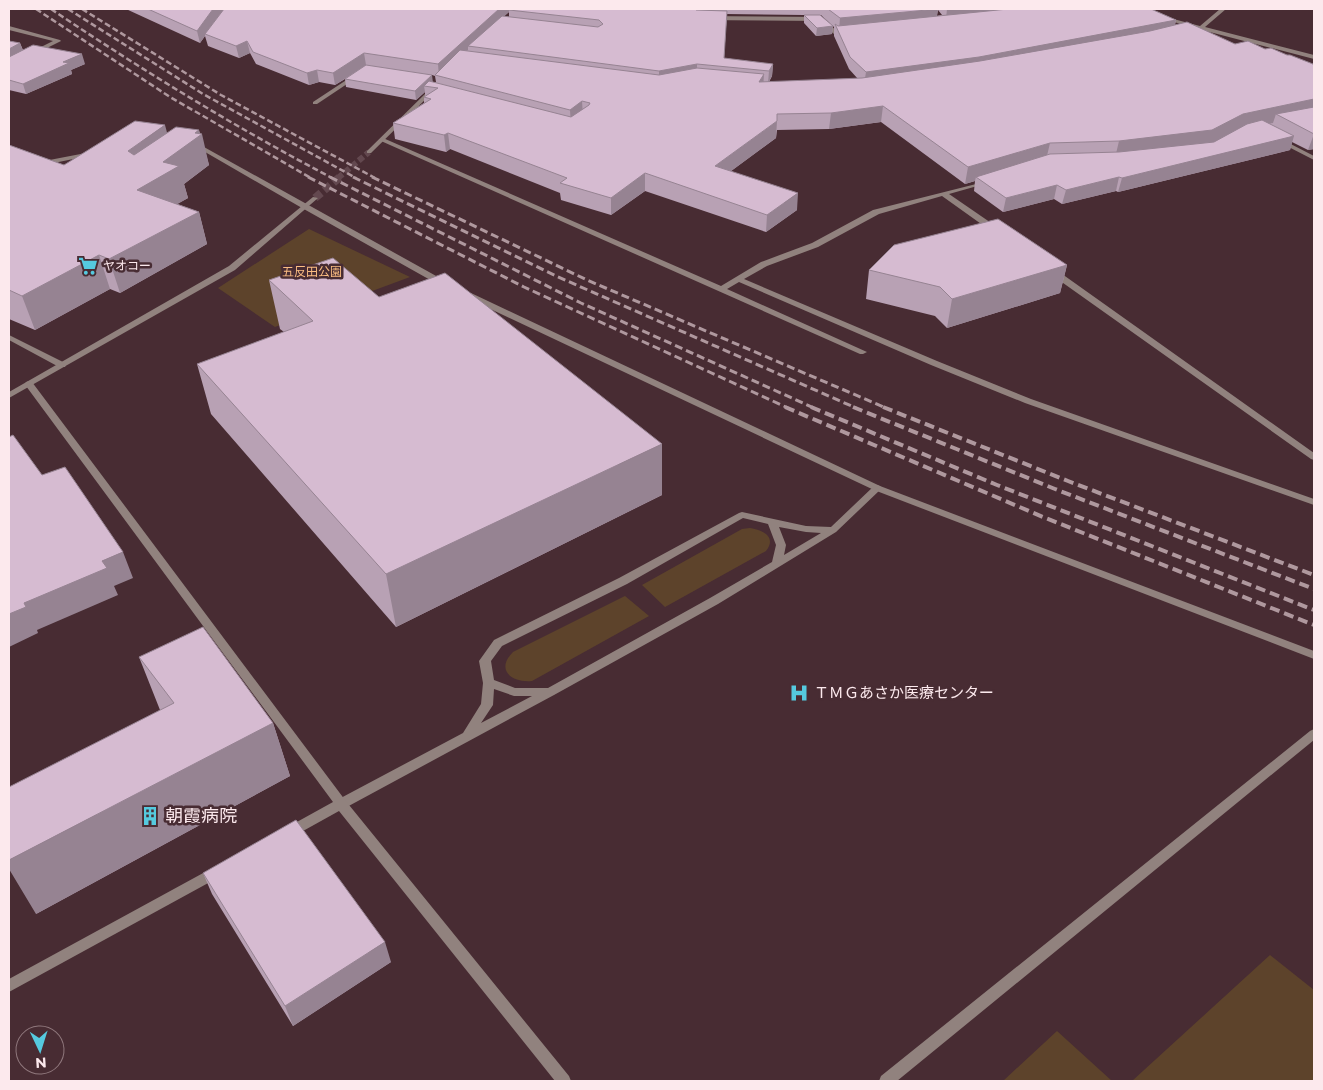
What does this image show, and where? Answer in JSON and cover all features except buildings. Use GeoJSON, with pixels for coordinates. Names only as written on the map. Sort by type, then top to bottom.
{"type":"FeatureCollection","features":[{"type":"Feature","properties":{"kind":"street"},"geometry":{"type":"LineString","coordinates":[[700,9],[697,18],[821,19],[837,34],[856,32]]}},
{"type":"Feature","properties":{"kind":"street"},"geometry":{"type":"LineString","coordinates":[[1182,34],[1200,28],[1223,9]]}},
{"type":"Feature","properties":{"kind":"street"},"geometry":{"type":"LineString","coordinates":[[1154,15],[1314,57]]}},
{"type":"Feature","properties":{"kind":"street"},"geometry":{"type":"LineString","coordinates":[[9,28],[58,41],[9,65]]}},
{"type":"Feature","properties":{"kind":"street"},"geometry":{"type":"LineString","coordinates":[[1291,52],[1296,58]]}},
{"type":"Feature","properties":{"kind":"street"},"geometry":{"type":"LineString","coordinates":[[315,102],[359,74]]}},
{"type":"Feature","properties":{"kind":"street"},"geometry":{"type":"LineString","coordinates":[[369,152],[436,87]]}},
{"type":"Feature","properties":{"kind":"street"},"geometry":{"type":"LineString","coordinates":[[430,93],[439,95]]}},
{"type":"Feature","properties":{"kind":"street"},"geometry":{"type":"LineString","coordinates":[[185,138],[198,149],[452,287]]}},
{"type":"Feature","properties":{"kind":"street"},"geometry":{"type":"LineString","coordinates":[[1274,138],[1314,158]]}},
{"type":"Feature","properties":{"kind":"street"},"geometry":{"type":"LineString","coordinates":[[383,140],[863,352]]}},
{"type":"Feature","properties":{"kind":"street"},"geometry":{"type":"LineString","coordinates":[[33,166],[48,161],[97,153]]}},
{"type":"Feature","properties":{"kind":"street"},"geometry":{"type":"LineString","coordinates":[[720,290],[764,264],[815,245],[876,212],[945,195],[991,181]]}},
{"type":"Feature","properties":{"kind":"street"},"geometry":{"type":"LineString","coordinates":[[945,195],[1002,235]]}},
{"type":"Feature","properties":{"kind":"street"},"geometry":{"type":"LineString","coordinates":[[9,395],[232,268],[315,198]]}},
{"type":"Feature","properties":{"kind":"street"},"geometry":{"type":"LineString","coordinates":[[1046,267],[1314,458]]}},
{"type":"Feature","properties":{"kind":"street"},"geometry":{"type":"LineString","coordinates":[[738,279],[934,363],[1028,400],[1314,502]]}},
{"type":"Feature","properties":{"kind":"street"},"geometry":{"type":"LineString","coordinates":[[460,291],[877,488],[1314,655]]}},
{"type":"Feature","properties":{"kind":"street"},"geometry":{"type":"LineString","coordinates":[[9,337],[62,365]]}},
{"type":"Feature","properties":{"kind":"street"},"geometry":{"type":"LineString","coordinates":[[28,384],[341,804],[564,1081]]}},
{"type":"Feature","properties":{"kind":"street"},"geometry":{"type":"LineString","coordinates":[[280,838],[714,601],[833,530],[877,488]]}},
{"type":"Feature","properties":{"kind":"street"},"geometry":{"type":"LineString","coordinates":[[467,736],[487,705],[489,683],[485,661],[498,643],[623,581],[742,515],[806,529],[833,530]]}},
{"type":"Feature","properties":{"kind":"street"},"geometry":{"type":"LineString","coordinates":[[772,522],[781,545],[777,562]]}},
{"type":"Feature","properties":{"kind":"street"},"geometry":{"type":"LineString","coordinates":[[489,683],[514,692],[550,692]]}},
{"type":"Feature","properties":{"kind":"street"},"geometry":{"type":"LineString","coordinates":[[886,1081],[1314,734]]}},
{"type":"Feature","properties":{"kind":"street"},"geometry":{"type":"LineString","coordinates":[[9,986],[227,866]]}},
{"type":"Feature","properties":{"kind":"green space","name":"五反田公園"},"geometry":{"type":"Polygon","coordinates":[[[309,229],[410,277],[275,327],[218,288],[309,229]]]}},
{"type":"Feature","properties":{"kind":"green space"},"geometry":{"type":"Polygon","coordinates":[[[742,529],[760,530],[767,535],[770,542],[766,551],[665,607],[642,585],[742,529]]]}},
{"type":"Feature","properties":{"kind":"green space"},"geometry":{"type":"Polygon","coordinates":[[[625,596],[649,616],[532,681],[518,680],[508,674],[506,664],[513,652],[625,596]]]}},
{"type":"Feature","properties":{"kind":"green space"},"geometry":{"type":"Polygon","coordinates":[[[1270,955],[1314,990],[1314,1081],[1132,1081],[1270,955]]]}},
{"type":"Feature","properties":{"kind":"green space"},"geometry":{"type":"Polygon","coordinates":[[[1057,1031],[1112,1081],[1003,1081],[1057,1031]]]}},
{"type":"Feature","properties":{"kind":"tunnel"},"geometry":{"type":"LineString","coordinates":[[338,178],[369,152]]}},
{"type":"Feature","properties":{"kind":"tunnel"},"geometry":{"type":"LineString","coordinates":[[315,198],[340,177]]}},
{"type":"Feature","properties":{"kind":"railway"},"geometry":{"type":"LineString","coordinates":[[36,9],[170,97],[311,178]]}},
{"type":"Feature","properties":{"kind":"railway"},"geometry":{"type":"LineString","coordinates":[[51,9],[189,97],[260,139],[332,178]]}},
{"type":"Feature","properties":{"kind":"railway"},"geometry":{"type":"LineString","coordinates":[[68,9],[203,94],[356,178]]}},
{"type":"Feature","properties":{"kind":"railway"},"geometry":{"type":"LineString","coordinates":[[82,9],[221,95],[375,178]]}},
{"type":"Feature","properties":{"kind":"railway"},"geometry":{"type":"LineString","coordinates":[[308,177],[524,287],[788,408]]}},
{"type":"Feature","properties":{"kind":"railway"},"geometry":{"type":"LineString","coordinates":[[330,177],[581,303],[814,408]]}},
{"type":"Feature","properties":{"kind":"railway"},"geometry":{"type":"LineString","coordinates":[[353,177],[556,276],[856,408]]}},
{"type":"Feature","properties":{"kind":"railway"},"geometry":{"type":"LineString","coordinates":[[372,177],[587,280],[886,408]]}},
{"type":"Feature","properties":{"kind":"railway"},"geometry":{"type":"LineString","coordinates":[[785,407],[1043,517],[1314,625]]}},
{"type":"Feature","properties":{"kind":"railway"},"geometry":{"type":"LineString","coordinates":[[811,407],[997,485],[1314,610]]}},
{"type":"Feature","properties":{"kind":"railway"},"geometry":{"type":"LineString","coordinates":[[853,407],[1055,489],[1314,589]]}},
{"type":"Feature","properties":{"kind":"railway"},"geometry":{"type":"LineString","coordinates":[[883,407],[1068,481],[1314,575]]}},
{"type":"Feature","properties":{"kind":"place","name":"ヤオコー"},"geometry":{"type":"Point","coordinates":[88,266]}},
{"type":"Feature","properties":{"kind":"place","name":"ＴＭＧあさか医療センター"},"geometry":{"type":"Point","coordinates":[799,693]}},
{"type":"Feature","properties":{"kind":"place","name":"朝霞病院"},"geometry":{"type":"Point","coordinates":[150,816]}}]}
